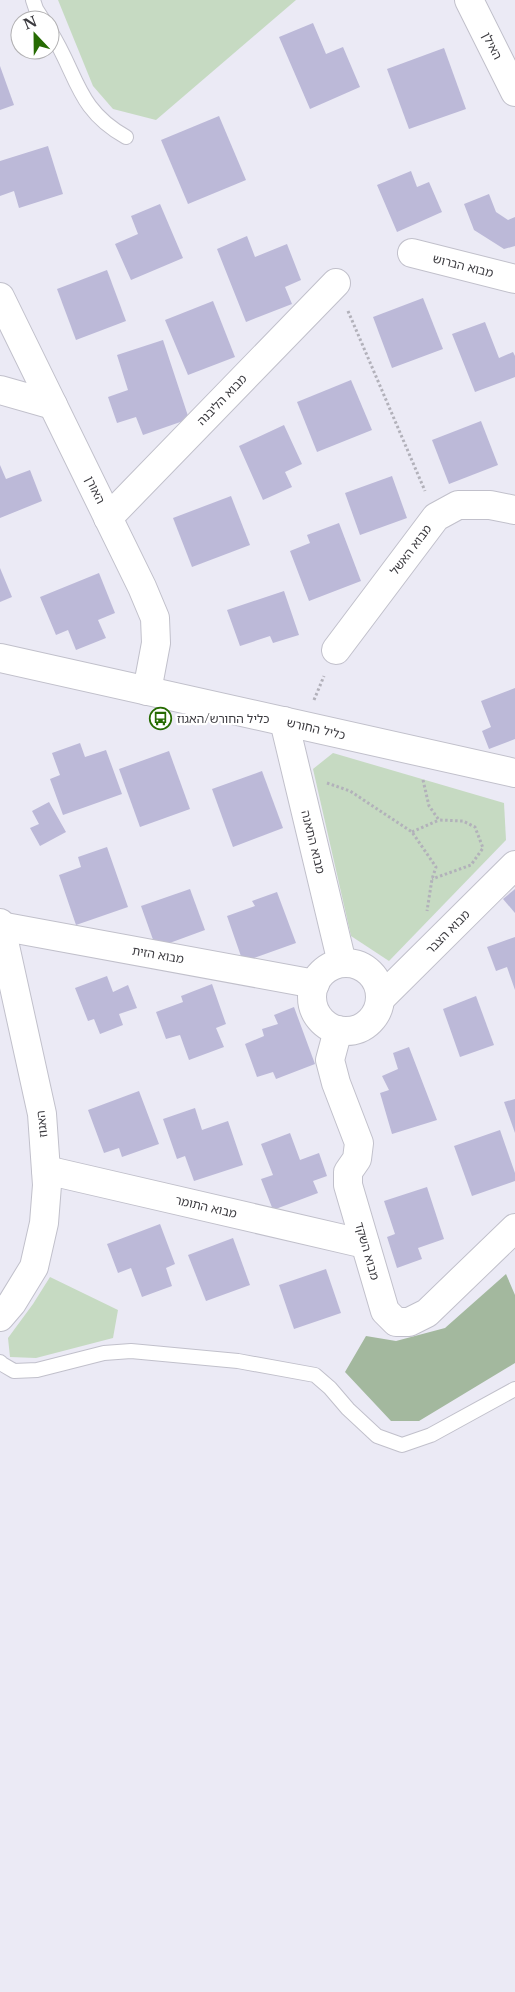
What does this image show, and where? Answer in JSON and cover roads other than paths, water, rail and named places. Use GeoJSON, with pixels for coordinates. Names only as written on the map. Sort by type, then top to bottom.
{"type":"FeatureCollection","features":[{"type":"Feature","properties":{"kind":"street","name":"האילן"},"geometry":{"type":"LineString","coordinates":[[469,0],[515,92]]}},
{"type":"Feature","properties":{"kind":"street","name":"מבוא הברוש"},"geometry":{"type":"LineString","coordinates":[[412,253],[515,279]]}},
{"type":"Feature","properties":{"kind":"street","name":"מבוא הליבנה"},"geometry":{"type":"LineString","coordinates":[[108,518],[336,283]]}},
{"type":"Feature","properties":{"kind":"street","name":"האורן"},"geometry":{"type":"LineString","coordinates":[[0,297],[142,587],[154,618],[156,643],[147,691]]}},
{"type":"Feature","properties":{"kind":"street"},"geometry":{"type":"LineString","coordinates":[[0,390],[53,405]]}},
{"type":"Feature","properties":{"kind":"street","name":"מבוא האשל"},"geometry":{"type":"LineString","coordinates":[[336,650],[436,517],[458,504],[490,505],[515,510]]}},
{"type":"Feature","properties":{"kind":"street","name":"כליל החורש"},"geometry":{"type":"LineString","coordinates":[[0,658],[515,773]]}},
{"type":"Feature","properties":{"kind":"street","name":"מבוא התאנה"},"geometry":{"type":"LineString","coordinates":[[293,724],[296,771],[342,963]]}},
{"type":"Feature","properties":{"kind":"street","name":"מבוא הצבר"},"geometry":{"type":"LineString","coordinates":[[380,999],[515,865]]}},
{"type":"Feature","properties":{"kind":"street","name":"מבוא הזית"},"geometry":{"type":"LineString","coordinates":[[0,924],[315,984]]}},
{"type":"Feature","properties":{"kind":"street","name":"האגוז"},"geometry":{"type":"LineString","coordinates":[[0,924],[42,1114],[47,1185],[44,1223],[34,1267],[12,1304],[0,1317]]}},
{"type":"Feature","properties":{"kind":"street"},"geometry":{"type":"LineString","coordinates":[[342,963],[354,964],[365,969],[376,982],[380,999],[373,1017],[364,1026],[354,1030],[338,1030],[327,1025],[316,1012],[312,995],[315,984],[321,974],[331,967],[342,963]]}},
{"type":"Feature","properties":{"kind":"street","name":"מבוא השקד"},"geometry":{"type":"LineString","coordinates":[[338,1030],[330,1060],[336,1083],[359,1143],[357,1159],[348,1172],[348,1185],[385,1310],[396,1322],[409,1322],[427,1312],[515,1228]]}},
{"type":"Feature","properties":{"kind":"street","name":"מבוא התומר"},"geometry":{"type":"LineString","coordinates":[[46,1170],[365,1244]]}},
{"type":"Feature","properties":{"kind":"lane"},"geometry":{"type":"LineString","coordinates":[[60,52],[81,95],[95,115],[109,128],[126,137]]}},
{"type":"Feature","properties":{"kind":"lane"},"geometry":{"type":"LineString","coordinates":[[0,1362],[14,1371],[37,1370],[104,1353],[131,1351],[238,1361],[316,1375],[330,1388],[348,1410],[377,1436],[402,1445],[431,1434],[515,1389]]}},
{"type":"Feature","properties":{"kind":"place","name":"כליל החורש/האגוז"},"geometry":{"type":"Point","coordinates":[161,719]}}]}
